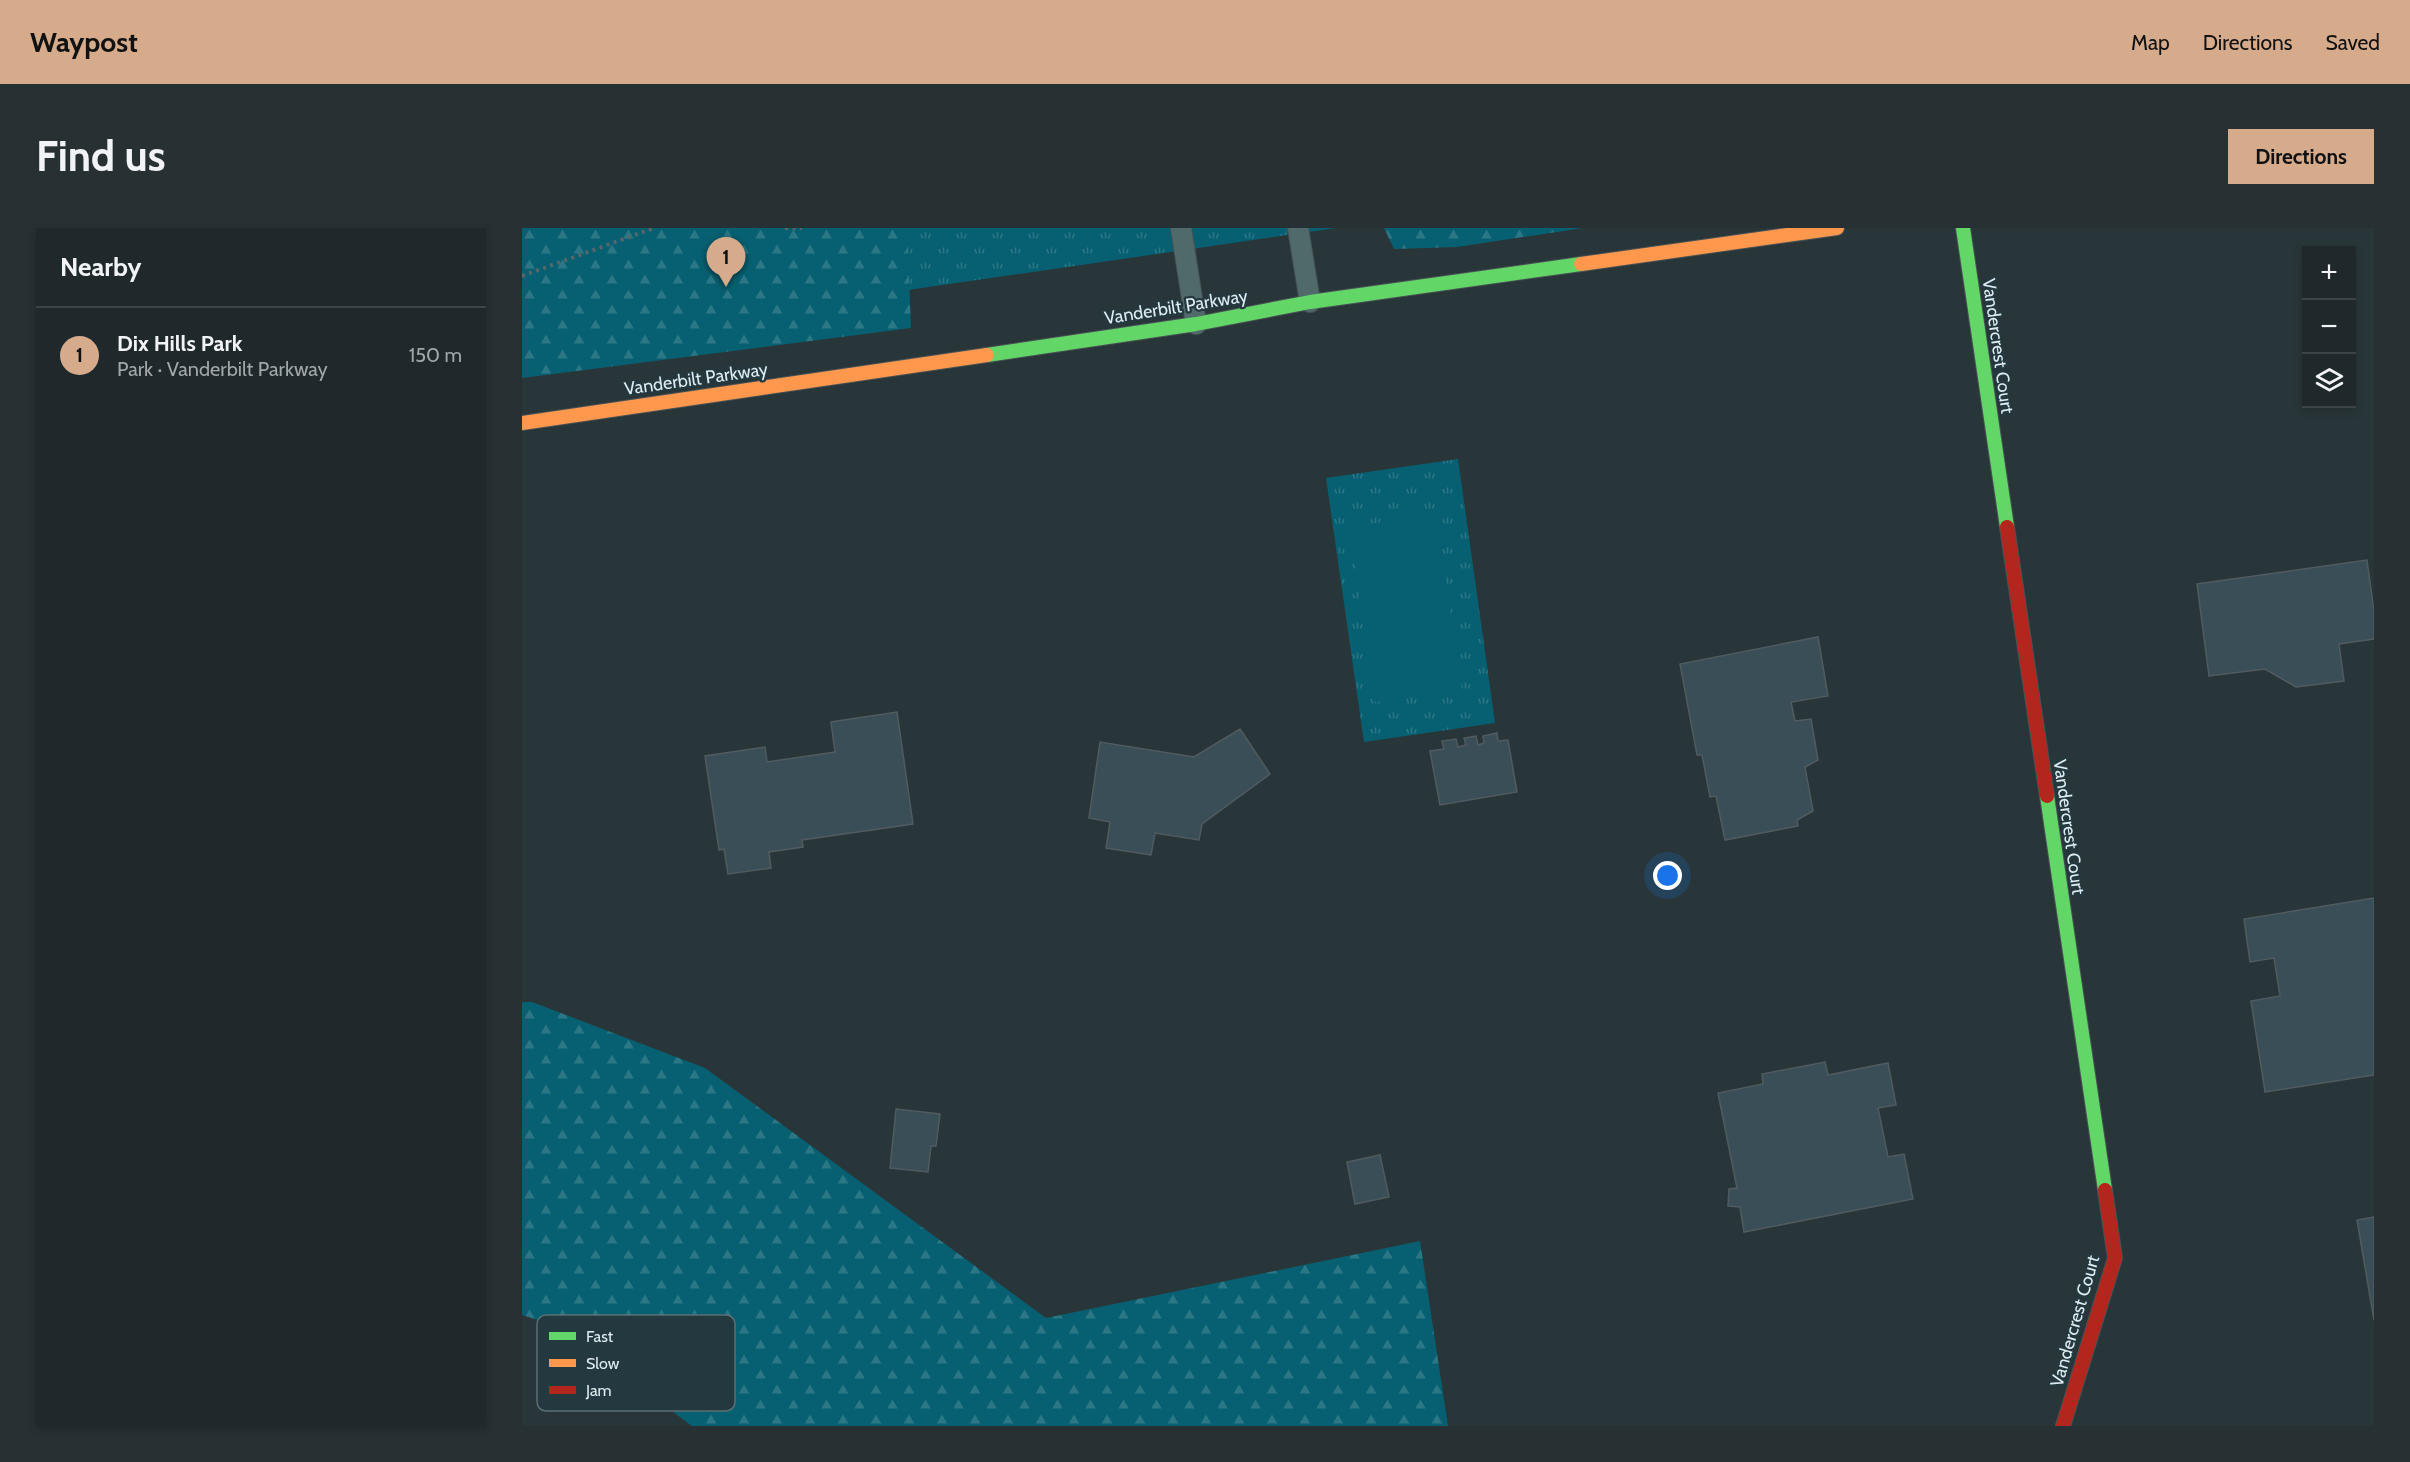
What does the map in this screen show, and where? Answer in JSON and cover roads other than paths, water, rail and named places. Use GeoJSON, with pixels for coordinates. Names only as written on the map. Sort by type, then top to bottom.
{"type":"FeatureCollection","features":[{"type":"Feature","properties":{"kind":"main road","name":"Vanderbilt Parkway"},"geometry":{"type":"LineString","coordinates":[[522,423],[1196,324],[1310,302],[1837,228]]}},
{"type":"Feature","properties":{"kind":"main road","name":"Vandercrest Court"},"geometry":{"type":"LineString","coordinates":[[1963,228],[2115,1258],[2063,1426]]}},
{"type":"Feature","properties":{"kind":"lane"},"geometry":{"type":"LineString","coordinates":[[1181,228],[1196,324]]}},
{"type":"Feature","properties":{"kind":"lane"},"geometry":{"type":"LineString","coordinates":[[1298,228],[1310,302]]}},
{"type":"Feature","properties":{"kind":"place","name":"Dix Hills Park"},"geometry":{"type":"Point","coordinates":[726,287]}}]}
